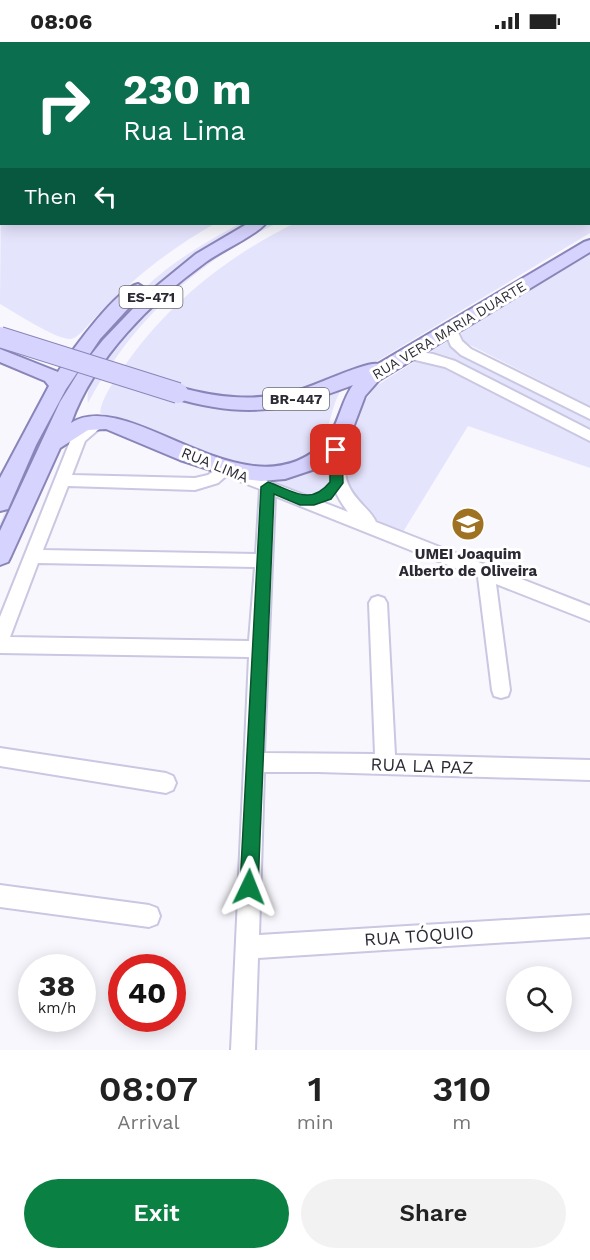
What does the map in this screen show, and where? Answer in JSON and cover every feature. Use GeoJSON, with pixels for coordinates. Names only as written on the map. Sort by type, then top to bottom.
{"type":"FeatureCollection","features":[{"type":"Feature","properties":{"kind":"main road","name":"ES-471"},"geometry":{"type":"LineString","coordinates":[[0,503],[65,392],[87,344],[135,292],[175,260],[230,225]]}},
{"type":"Feature","properties":{"kind":"main road","name":"ES-471"},"geometry":{"type":"LineString","coordinates":[[0,556],[53,443],[65,392],[151,297],[202,256],[255,225]]}},
{"type":"Feature","properties":{"kind":"main road","name":"RUA VERA MARIA DUARTE"},"geometry":{"type":"LineString","coordinates":[[338,441],[351,401],[372,376],[590,245]]}},
{"type":"Feature","properties":{"kind":"main road","name":"BR-447"},"geometry":{"type":"LineString","coordinates":[[0,337],[203,401],[230,405],[284,402],[319,392],[408,354]]}},
{"type":"Feature","properties":{"kind":"main road","name":"RUA LIMA"},"geometry":{"type":"LineString","coordinates":[[0,355],[52,377],[86,412],[224,469]]}},
{"type":"Feature","properties":{"kind":"main road"},"geometry":{"type":"LineString","coordinates":[[53,443],[83,424],[106,422]]}},
{"type":"Feature","properties":{"kind":"main road"},"geometry":{"type":"LineString","coordinates":[[224,469],[256,474],[288,470],[318,459],[338,441]]}},
{"type":"Feature","properties":{"kind":"street"},"geometry":{"type":"LineString","coordinates":[[450,329],[456,343],[466,352],[590,414]]}},
{"type":"Feature","properties":{"kind":"street"},"geometry":{"type":"LineString","coordinates":[[408,354],[433,358],[450,364],[590,436]]}},
{"type":"Feature","properties":{"kind":"street"},"geometry":{"type":"LineString","coordinates":[[0,640],[80,436],[91,427],[106,422]]}},
{"type":"Feature","properties":{"kind":"street","name":"RUA VERA MARIA DUARTE"},"geometry":{"type":"LineString","coordinates":[[338,441],[335,459],[337,479],[351,505],[376,528]]}},
{"type":"Feature","properties":{"kind":"street"},"geometry":{"type":"LineString","coordinates":[[62,480],[195,484],[213,479],[224,469]]}},
{"type":"Feature","properties":{"kind":"street","name":"RUA LIMA"},"geometry":{"type":"LineString","coordinates":[[224,469],[590,614]]}},
{"type":"Feature","properties":{"kind":"street"},"geometry":{"type":"LineString","coordinates":[[300,500],[314,500],[327,496],[335,488],[337,479]]}},
{"type":"Feature","properties":{"kind":"street"},"geometry":{"type":"LineString","coordinates":[[243,1050],[258,649],[268,487]]}},
{"type":"Feature","properties":{"kind":"street"},"geometry":{"type":"LineString","coordinates":[[33,556],[263,561]]}},
{"type":"Feature","properties":{"kind":"street"},"geometry":{"type":"LineString","coordinates":[[486,574],[501,690]]}},
{"type":"Feature","properties":{"kind":"street"},"geometry":{"type":"LineString","coordinates":[[378,603],[385,765]]}},
{"type":"Feature","properties":{"kind":"street"},"geometry":{"type":"LineString","coordinates":[[0,645],[258,649]]}},
{"type":"Feature","properties":{"kind":"street"},"geometry":{"type":"LineString","coordinates":[[0,757],[166,783]]}},
{"type":"Feature","properties":{"kind":"street","name":"RUA LA PAZ"},"geometry":{"type":"LineString","coordinates":[[254,763],[318,762],[590,770]]}},
{"type":"Feature","properties":{"kind":"street"},"geometry":{"type":"LineString","coordinates":[[0,896],[149,916]]}},
{"type":"Feature","properties":{"kind":"street","name":"RUA TÓQUIO"},"geometry":{"type":"LineString","coordinates":[[247,947],[590,926]]}},
{"type":"Feature","properties":{"kind":"shaded area"},"geometry":{"type":"Polygon","coordinates":[[[1,225],[212,225],[177,247],[144,272],[112,300],[75,338],[63,338],[45,330],[0,304],[1,225]]]}},
{"type":"Feature","properties":{"kind":"shaded area"},"geometry":{"type":"Polygon","coordinates":[[[237,225],[247,225],[208,248],[170,275],[146,296],[105,341],[90,351],[149,284],[173,264],[237,225]]]}},
{"type":"Feature","properties":{"kind":"shaded area"},"geometry":{"type":"Polygon","coordinates":[[[266,225],[273,225],[218,258],[167,299],[124,347],[88,403],[91,383],[136,322],[155,302],[198,266],[244,236],[266,225]]]}},
{"type":"Feature","properties":{"kind":"shaded area"},"geometry":{"type":"Polygon","coordinates":[[[590,225],[590,233],[354,375],[340,391],[325,434],[318,446],[299,461],[276,467],[239,465],[100,413],[106,395],[123,368],[158,324],[177,305],[218,270],[264,239],[289,226],[590,225]]]}},
{"type":"Feature","properties":{"kind":"shaded area"},"geometry":{"type":"Polygon","coordinates":[[[590,251],[590,406],[464,342],[461,338],[462,329],[590,251]]]}},
{"type":"Feature","properties":{"kind":"shaded area"},"geometry":{"type":"Polygon","coordinates":[[[448,341],[463,355],[590,419],[590,429],[450,357],[431,351],[448,341]]]}},
{"type":"Feature","properties":{"kind":"shaded area"},"geometry":{"type":"Polygon","coordinates":[[[417,360],[437,365],[590,443],[590,468],[468,426],[403,532],[381,523],[355,502],[340,464],[354,404],[362,405],[376,386],[417,360]]]}},
{"type":"Feature","properties":{"kind":"shaded area"},"geometry":{"type":"Polygon","coordinates":[[[59,396],[65,401],[0,546],[0,523],[42,428],[59,396]]]}},
{"type":"Feature","properties":{"kind":"shaded area"},"geometry":{"type":"Polygon","coordinates":[[[327,459],[329,485],[323,493],[317,496],[291,491],[269,482],[267,478],[327,459]]]}},
{"type":"Feature","properties":{"kind":"place","name":"UMEI Joaquim Alberto de Oliveira"},"geometry":{"type":"Point","coordinates":[468,524]}},
{"type":"Feature","properties":{"kind":"route"},"geometry":{"type":"LineString","coordinates":[[249,887],[258,649],[268,487],[300,500],[321,499],[327,496],[337,483],[336,450]]}}]}
